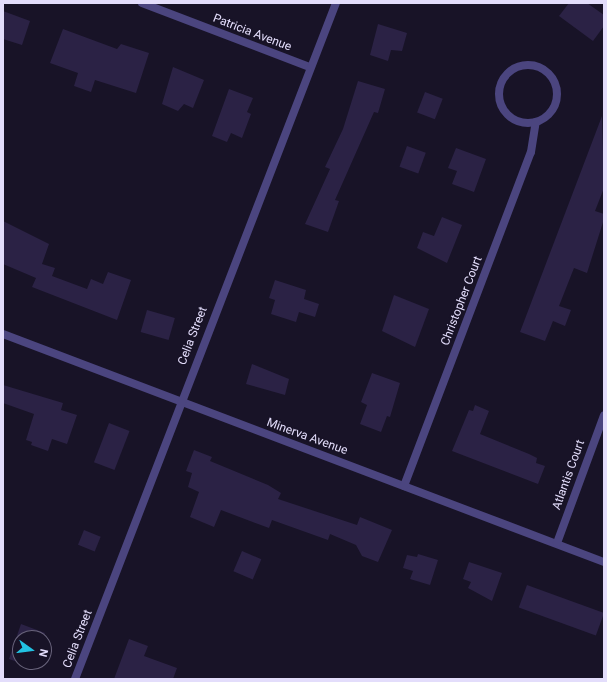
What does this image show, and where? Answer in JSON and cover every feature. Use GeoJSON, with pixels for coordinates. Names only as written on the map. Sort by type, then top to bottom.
{"type":"FeatureCollection","features":[{"type":"Feature","properties":{"kind":"street","name":"Patricia Avenue"},"geometry":{"type":"LineString","coordinates":[[142,3],[310,67]]}},
{"type":"Feature","properties":{"kind":"street","name":"Celia Street"},"geometry":{"type":"LineString","coordinates":[[75,679],[180,403],[336,3]]}},
{"type":"Feature","properties":{"kind":"street"},"geometry":{"type":"LineString","coordinates":[[519,66],[541,68],[555,86],[553,108],[536,122],[514,119],[500,102],[502,80],[519,66]]}},
{"type":"Feature","properties":{"kind":"street","name":"Christopher Court"},"geometry":{"type":"LineString","coordinates":[[404,486],[531,152],[536,122]]}},
{"type":"Feature","properties":{"kind":"street","name":"Minerva Avenue"},"geometry":{"type":"LineString","coordinates":[[3,334],[180,403],[557,543],[604,562]]}},
{"type":"Feature","properties":{"kind":"street","name":"Atlantis Court"},"geometry":{"type":"LineString","coordinates":[[557,543],[604,416]]}},
{"type":"Feature","properties":{"kind":"building"},"geometry":{"type":"Polygon","coordinates":[[[569,3],[587,3],[604,15],[604,26],[593,41],[559,16],[569,3]]]}},
{"type":"Feature","properties":{"kind":"building"},"geometry":{"type":"Polygon","coordinates":[[[3,11],[30,21],[22,45],[3,39],[3,11]]]}},
{"type":"Feature","properties":{"kind":"building"},"geometry":{"type":"Polygon","coordinates":[[[378,24],[407,33],[402,51],[391,50],[388,61],[370,55],[378,24]]]}},
{"type":"Feature","properties":{"kind":"building"},"geometry":{"type":"Polygon","coordinates":[[[63,29],[117,49],[121,44],[149,53],[136,93],[95,80],[91,92],[74,86],[78,73],[50,63],[63,29]]]}},
{"type":"Feature","properties":{"kind":"building"},"geometry":{"type":"Polygon","coordinates":[[[173,67],[204,80],[193,108],[184,104],[178,111],[162,104],[173,67]]]}},
{"type":"Feature","properties":{"kind":"building"},"geometry":{"type":"Polygon","coordinates":[[[358,81],[385,89],[378,113],[374,112],[335,200],[339,201],[328,232],[305,224],[330,169],[325,167],[343,129],[358,81]]]}},
{"type":"Feature","properties":{"kind":"building"},"geometry":{"type":"Polygon","coordinates":[[[229,89],[253,98],[247,112],[251,114],[242,138],[231,133],[227,142],[212,136],[229,89]]]}},
{"type":"Feature","properties":{"kind":"building"},"geometry":{"type":"Polygon","coordinates":[[[425,92],[443,99],[435,119],[417,113],[425,92]]]}},
{"type":"Feature","properties":{"kind":"building"},"geometry":{"type":"Polygon","coordinates":[[[602,116],[604,188],[595,211],[604,214],[604,219],[587,273],[574,268],[559,306],[571,310],[565,326],[553,321],[545,341],[520,332],[602,116]]]}},
{"type":"Feature","properties":{"kind":"building"},"geometry":{"type":"Polygon","coordinates":[[[407,146],[426,153],[418,174],[399,167],[407,146]]]}},
{"type":"Feature","properties":{"kind":"building"},"geometry":{"type":"Polygon","coordinates":[[[456,148],[486,159],[474,192],[452,184],[457,171],[448,168],[456,148]]]}},
{"type":"Feature","properties":{"kind":"building"},"geometry":{"type":"Polygon","coordinates":[[[442,217],[462,225],[447,263],[417,248],[423,232],[434,236],[442,217]]]}},
{"type":"Feature","properties":{"kind":"building"},"geometry":{"type":"Polygon","coordinates":[[[3,221],[49,244],[42,264],[55,268],[52,276],[87,289],[91,279],[103,284],[108,272],[131,280],[117,320],[32,287],[36,278],[3,264],[3,221]]]}},
{"type":"Feature","properties":{"kind":"building"},"geometry":{"type":"Polygon","coordinates":[[[275,280],[306,290],[304,299],[319,304],[315,317],[299,312],[296,322],[271,314],[275,300],[269,298],[275,280]]]}},
{"type":"Feature","properties":{"kind":"building"},"geometry":{"type":"Polygon","coordinates":[[[394,295],[429,309],[415,347],[382,331],[394,295]]]}},
{"type":"Feature","properties":{"kind":"building"},"geometry":{"type":"Polygon","coordinates":[[[147,310],[175,318],[169,340],[141,332],[147,310]]]}},
{"type":"Feature","properties":{"kind":"building"},"geometry":{"type":"Polygon","coordinates":[[[252,364],[289,379],[285,395],[246,384],[252,364]]]}},
{"type":"Feature","properties":{"kind":"building"},"geometry":{"type":"Polygon","coordinates":[[[372,373],[400,383],[390,417],[387,416],[381,432],[360,424],[367,405],[361,402],[372,373]]]}},
{"type":"Feature","properties":{"kind":"building"},"geometry":{"type":"Polygon","coordinates":[[[3,385],[63,403],[61,410],[77,415],[67,444],[52,439],[48,451],[31,445],[32,442],[26,440],[34,414],[3,403],[3,385]]]}},
{"type":"Feature","properties":{"kind":"building"},"geometry":{"type":"Polygon","coordinates":[[[475,405],[489,411],[480,434],[529,454],[537,458],[536,463],[545,466],[538,484],[452,451],[469,410],[473,411],[475,405]]]}},
{"type":"Feature","properties":{"kind":"building"},"geometry":{"type":"Polygon","coordinates":[[[109,423],[130,431],[114,470],[94,462],[109,423]]]}},
{"type":"Feature","properties":{"kind":"building"},"geometry":{"type":"Polygon","coordinates":[[[194,450],[212,457],[210,461],[268,485],[281,493],[278,499],[357,525],[360,517],[392,530],[378,562],[362,556],[356,545],[330,534],[328,540],[272,520],[269,528],[221,510],[214,527],[190,517],[199,492],[188,487],[192,473],[186,471],[194,450]]]}},
{"type":"Feature","properties":{"kind":"building"},"geometry":{"type":"Polygon","coordinates":[[[84,530],[101,537],[95,552],[78,545],[84,530]]]}},
{"type":"Feature","properties":{"kind":"building"},"geometry":{"type":"Polygon","coordinates":[[[242,551],[261,559],[253,579],[233,571],[242,551]]]}},
{"type":"Feature","properties":{"kind":"building"},"geometry":{"type":"Polygon","coordinates":[[[418,554],[438,560],[430,585],[410,579],[413,571],[403,568],[407,555],[417,557],[418,554]]]}},
{"type":"Feature","properties":{"kind":"building"},"geometry":{"type":"Polygon","coordinates":[[[469,562],[502,573],[492,601],[468,588],[471,582],[463,579],[469,562]]]}},
{"type":"Feature","properties":{"kind":"building"},"geometry":{"type":"Polygon","coordinates":[[[527,585],[604,613],[596,636],[519,608],[527,585]]]}},
{"type":"Feature","properties":{"kind":"building"},"geometry":{"type":"Polygon","coordinates":[[[21,624],[37,630],[19,630],[21,624]]]}},
{"type":"Feature","properties":{"kind":"building"},"geometry":{"type":"Polygon","coordinates":[[[129,639],[148,646],[144,656],[177,668],[173,679],[114,679],[129,639]]]}},
{"type":"Feature","properties":{"kind":"building"},"geometry":{"type":"Polygon","coordinates":[[[12,650],[12,660],[9,659],[12,650]]]}}]}
